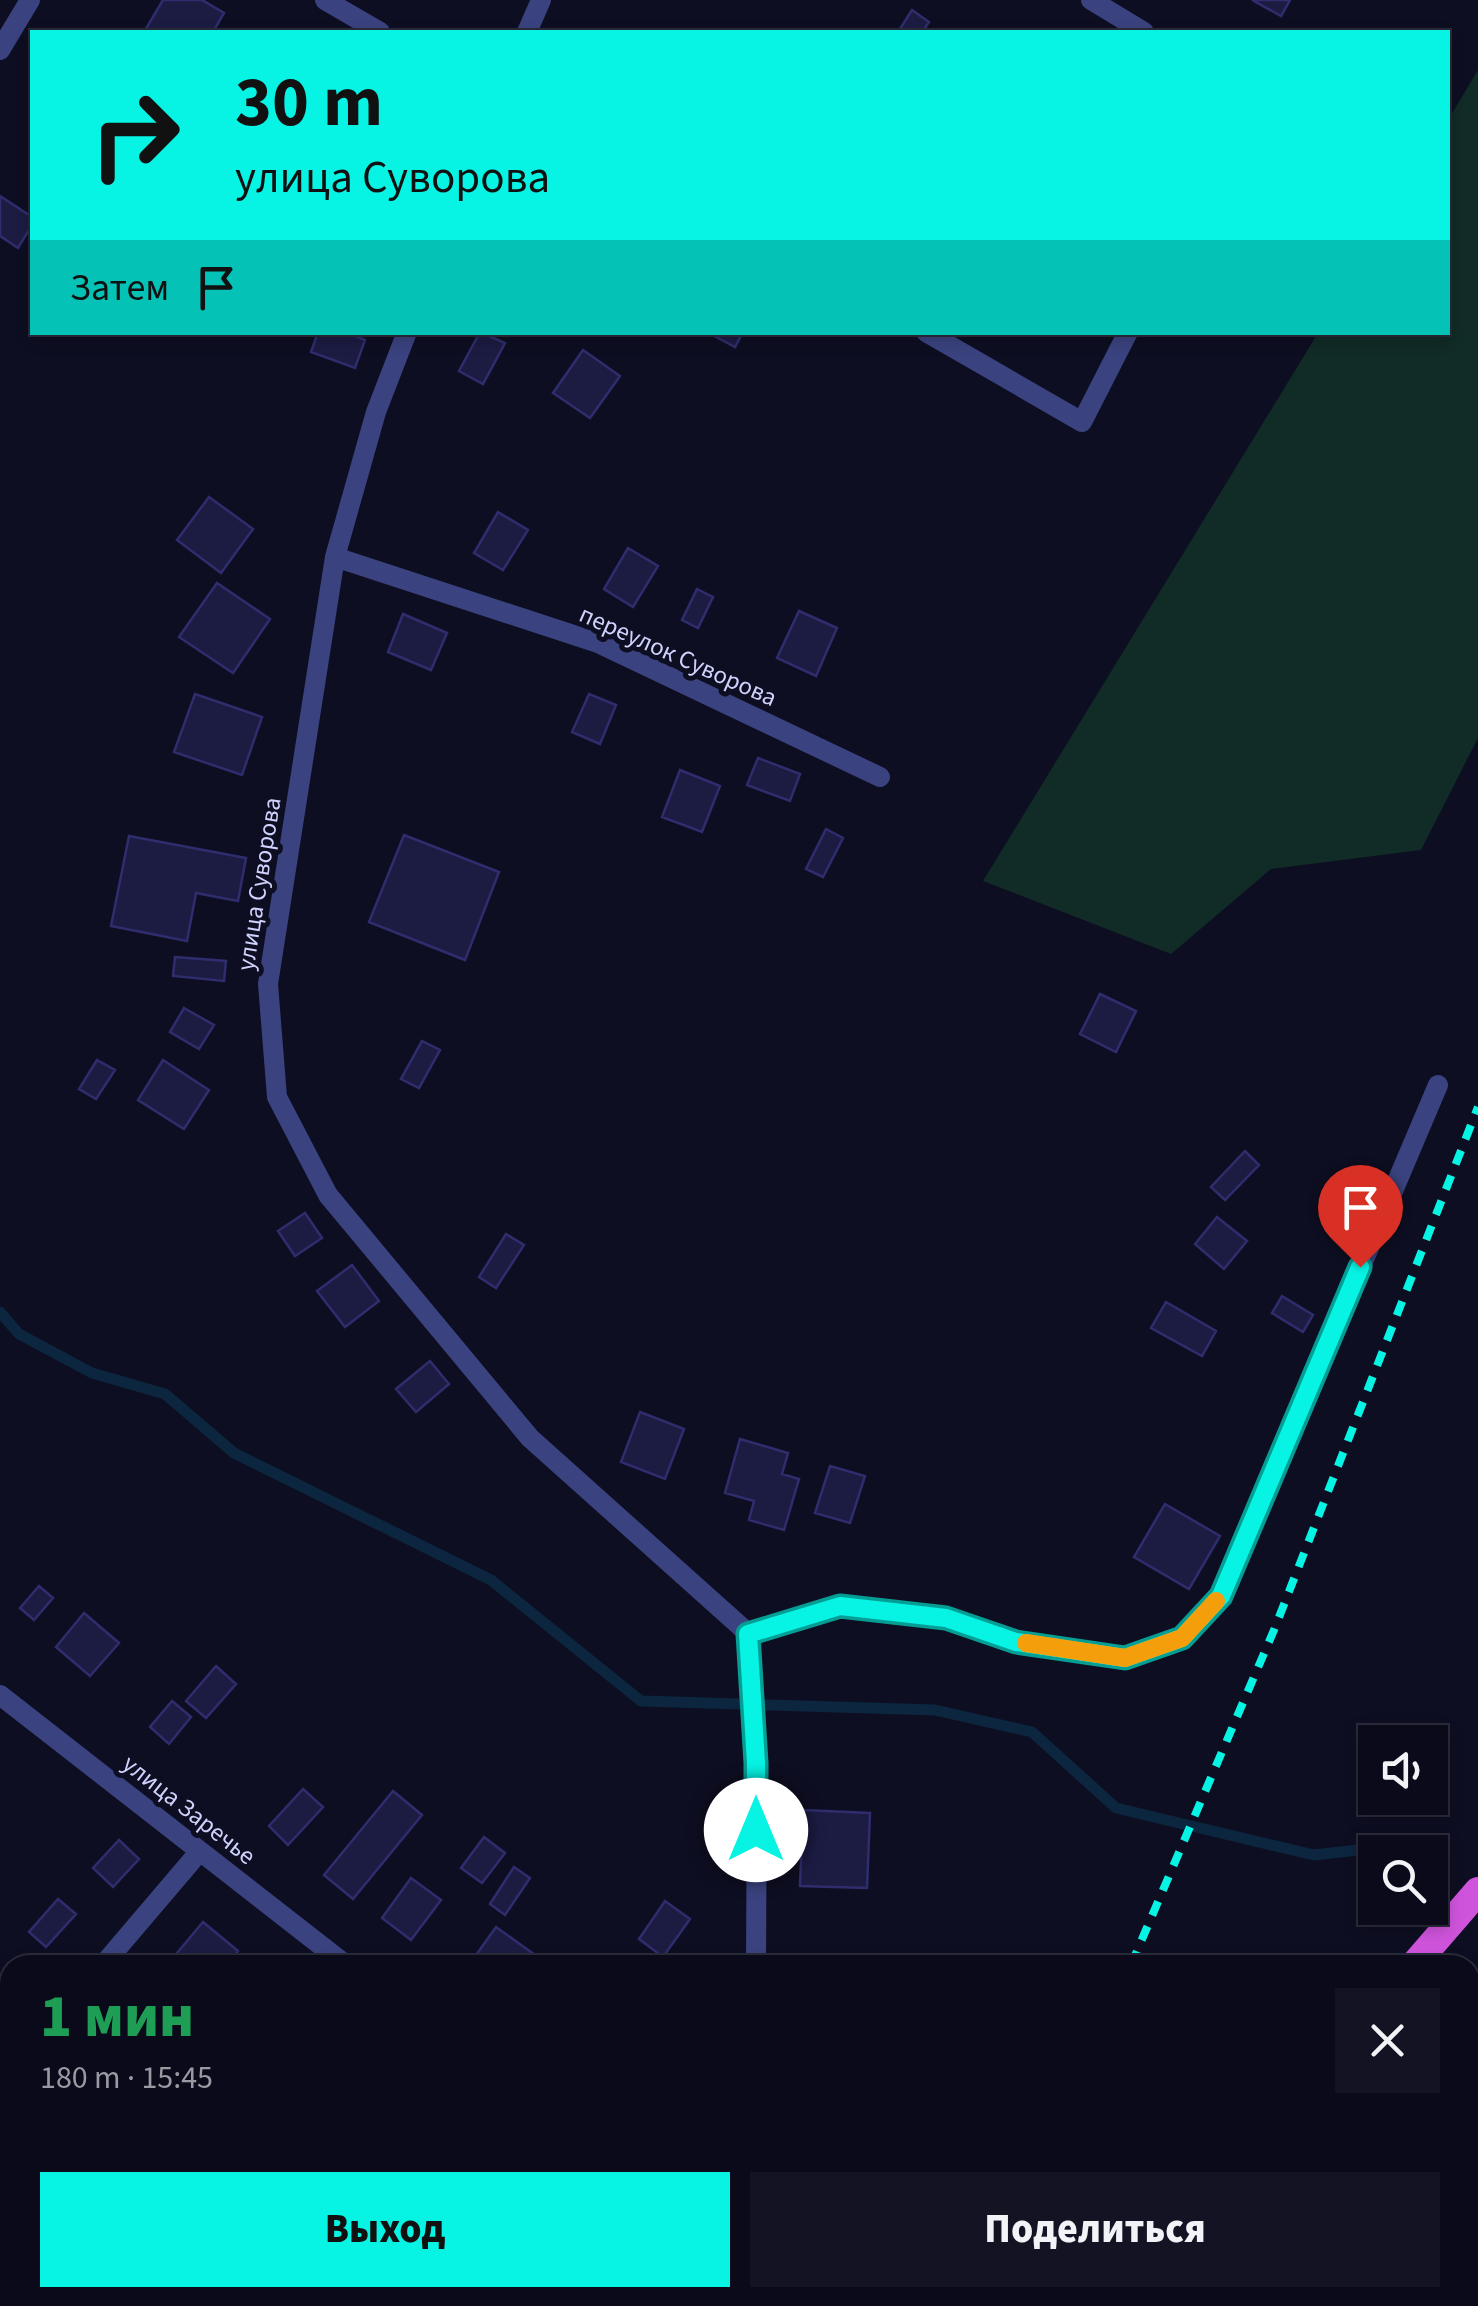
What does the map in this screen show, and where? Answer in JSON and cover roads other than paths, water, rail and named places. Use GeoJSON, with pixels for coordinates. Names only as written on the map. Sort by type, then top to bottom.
{"type":"FeatureCollection","features":[{"type":"Feature","properties":{"kind":"highway"},"geometry":{"type":"LineString","coordinates":[[1423,1955],[1478,1891]]}},
{"type":"Feature","properties":{"kind":"street"},"geometry":{"type":"LineString","coordinates":[[0,50],[30,0]]}},
{"type":"Feature","properties":{"kind":"street"},"geometry":{"type":"LineString","coordinates":[[325,0],[377,30]]}},
{"type":"Feature","properties":{"kind":"street"},"geometry":{"type":"LineString","coordinates":[[528,30],[541,0]]}},
{"type":"Feature","properties":{"kind":"street"},"geometry":{"type":"LineString","coordinates":[[1091,0],[1141,30]]}},
{"type":"Feature","properties":{"kind":"street","name":"улица Суворова"},"geometry":{"type":"LineString","coordinates":[[406,335],[376,412],[335,557],[268,984],[277,1097],[328,1195],[530,1438],[748,1634]]}},
{"type":"Feature","properties":{"kind":"street"},"geometry":{"type":"LineString","coordinates":[[931,335],[1082,422],[1126,335]]}},
{"type":"Feature","properties":{"kind":"street","name":"переулок Суворова"},"geometry":{"type":"LineString","coordinates":[[335,557],[598,644],[880,777]]}},
{"type":"Feature","properties":{"kind":"street"},"geometry":{"type":"LineString","coordinates":[[756,1955],[756,1763],[748,1634],[840,1606],[946,1618],[1016,1642],[1125,1658],[1182,1638],[1221,1596],[1438,1084]]}},
{"type":"Feature","properties":{"kind":"street","name":"улица Заречье"},"geometry":{"type":"LineString","coordinates":[[0,1695],[333,1955]]}},
{"type":"Feature","properties":{"kind":"street"},"geometry":{"type":"LineString","coordinates":[[112,1955],[200,1850]]}},
{"type":"Feature","properties":{"kind":"waterway"},"geometry":{"type":"LineString","coordinates":[[0,1312],[19,1334],[92,1373],[165,1394],[234,1453],[491,1580],[641,1701],[935,1710],[1032,1732],[1116,1808],[1314,1855],[1358,1850]]}},
{"type":"Feature","properties":{"kind":"railway"},"geometry":{"type":"LineString","coordinates":[[1135,1955],[1274,1630],[1478,1107]]}}]}
